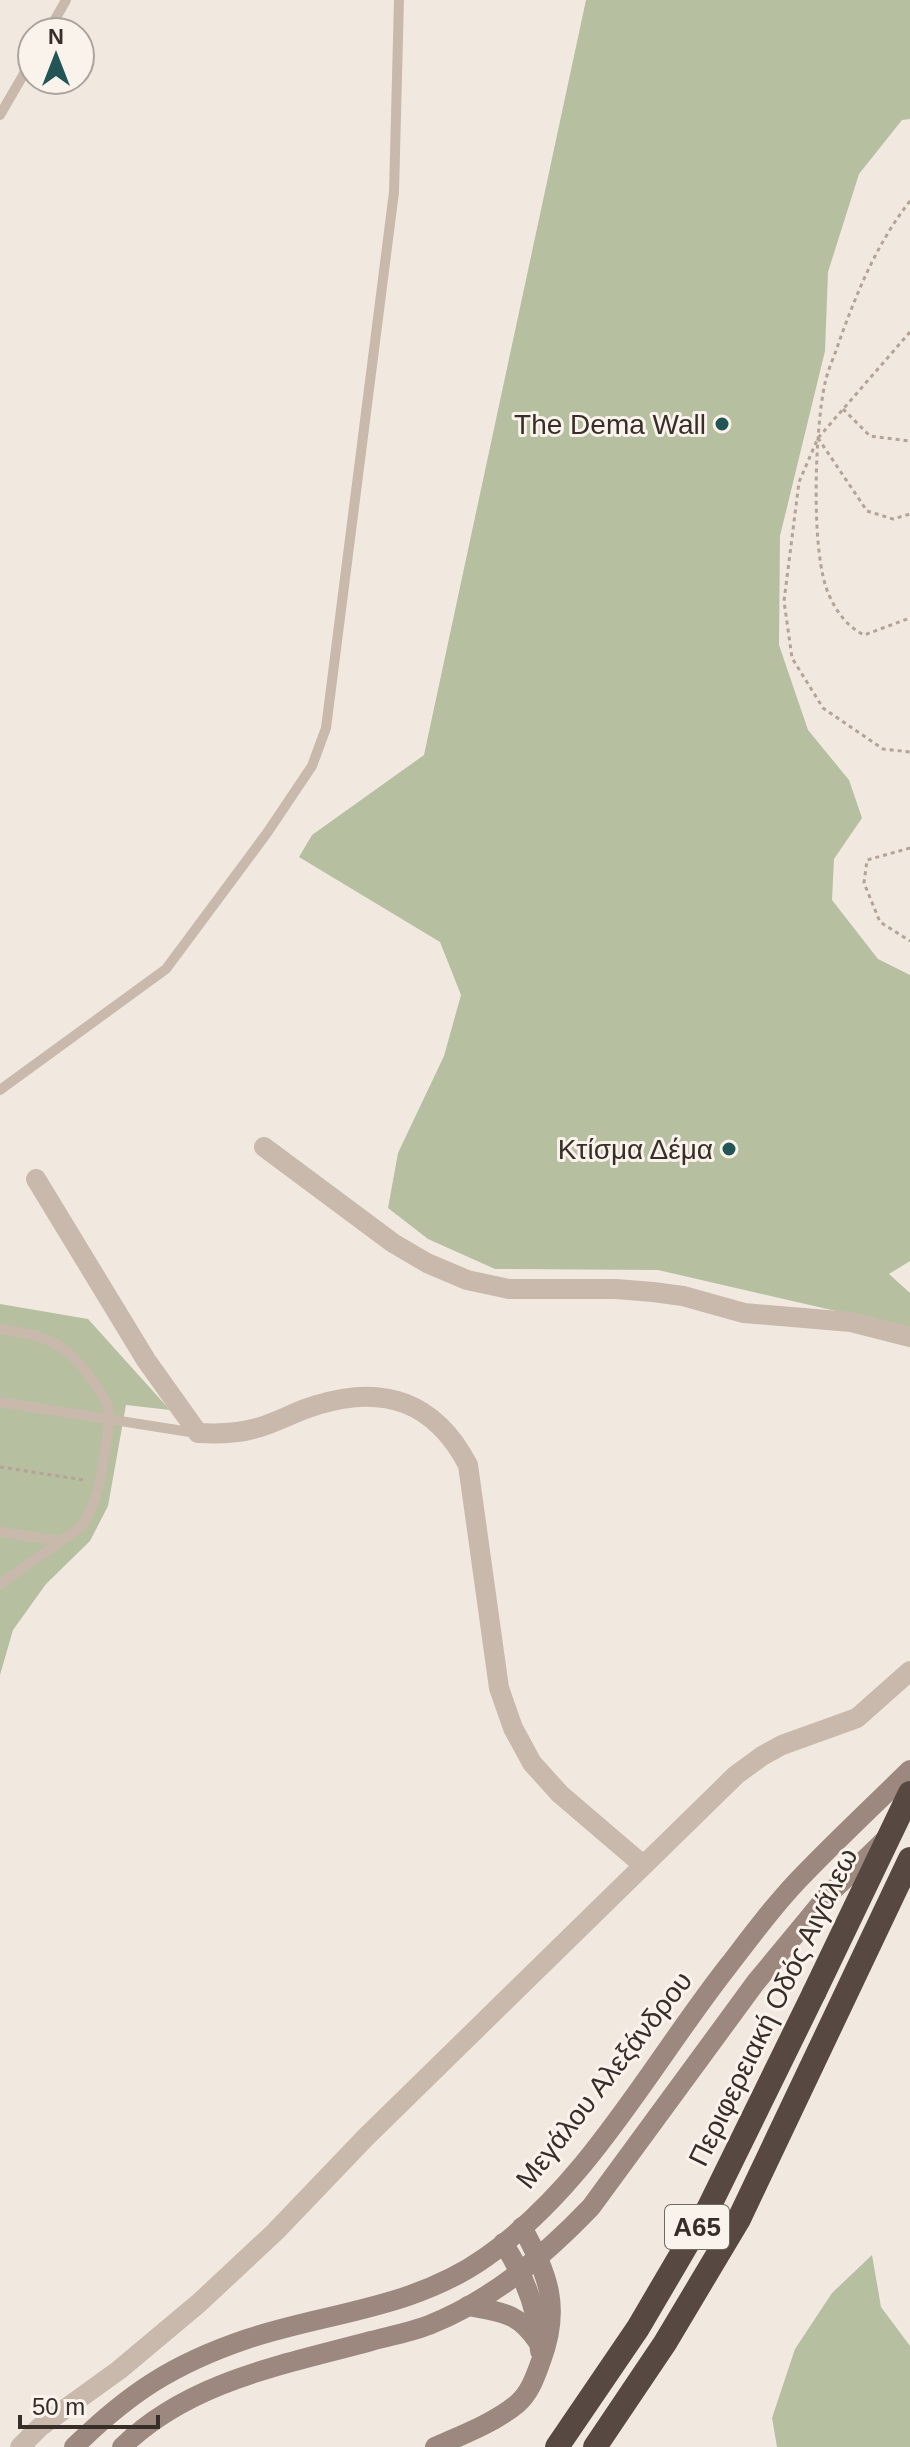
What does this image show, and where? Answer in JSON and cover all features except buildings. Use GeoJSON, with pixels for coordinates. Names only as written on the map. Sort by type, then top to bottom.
{"type":"FeatureCollection","features":[{"type":"Feature","properties":{"kind":"highway","name":"Περιφερειακή Οδός Αιγάλεω"},"geometry":{"type":"LineString","coordinates":[[557,2447],[638,2328],[709,2207],[910,1793]]}},
{"type":"Feature","properties":{"kind":"highway","name":"Περιφερειακή Οδός Αιγάλεω"},"geometry":{"type":"LineString","coordinates":[[595,2447],[665,2343],[739,2219],[910,1859]]}},
{"type":"Feature","properties":{"kind":"main road","name":"Μεγάλου Αλεξάνδρου"},"geometry":{"type":"LineString","coordinates":[[74,2447],[124,2401],[159,2376],[202,2355],[249,2338],[418,2295],[485,2258],[566,2185],[728,1966],[804,1874],[910,1770]]}},
{"type":"Feature","properties":{"kind":"main road"},"geometry":{"type":"LineString","coordinates":[[122,2447],[172,2407],[216,2386],[257,2371],[428,2326],[468,2306],[539,2257],[591,2207],[756,1982],[828,1895],[910,1815]]}},
{"type":"Feature","properties":{"kind":"main road"},"geometry":{"type":"LineString","coordinates":[[435,2447],[517,2404],[527,2393],[540,2354],[550,2338],[553,2312],[549,2286],[539,2257],[522,2227]]}},
{"type":"Feature","properties":{"kind":"main road"},"geometry":{"type":"LineString","coordinates":[[503,2243],[521,2271],[536,2318],[540,2354]]}},
{"type":"Feature","properties":{"kind":"main road"},"geometry":{"type":"LineString","coordinates":[[468,2306],[513,2316],[529,2328],[540,2354]]}},
{"type":"Feature","properties":{"kind":"street"},"geometry":{"type":"LineString","coordinates":[[264,1147],[393,1243],[427,1263],[467,1280],[509,1289],[653,1292],[683,1296],[744,1313],[851,1322],[910,1337]]}},
{"type":"Feature","properties":{"kind":"street"},"geometry":{"type":"LineString","coordinates":[[36,1179],[146,1360],[198,1433],[228,1434],[253,1430],[315,1405],[365,1395],[387,1397],[411,1405],[438,1423],[457,1445],[468,1465],[499,1688],[513,1728],[532,1763],[560,1794],[643,1865]]}},
{"type":"Feature","properties":{"kind":"street"},"geometry":{"type":"LineString","coordinates":[[20,2447],[40,2427],[119,2370],[199,2303],[275,2232],[366,2137],[736,1775],[782,1745],[857,1718],[910,1671]]}},
{"type":"Feature","properties":{"kind":"lane"},"geometry":{"type":"LineString","coordinates":[[0,1090],[166,969],[267,833],[312,766],[326,728],[394,192],[399,0]]}},
{"type":"Feature","properties":{"kind":"lane"},"geometry":{"type":"LineString","coordinates":[[0,115],[16,88]]}},
{"type":"Feature","properties":{"kind":"lane"},"geometry":{"type":"LineString","coordinates":[[0,1329],[35,1335],[68,1350],[108,1406],[100,1483],[90,1514],[81,1527],[0,1584]]}},
{"type":"Feature","properties":{"kind":"lane"},"geometry":{"type":"LineString","coordinates":[[0,1402],[198,1433]]}},
{"type":"Feature","properties":{"kind":"lane"},"geometry":{"type":"LineString","coordinates":[[0,1532],[61,1541]]}},
{"type":"Feature","properties":{"kind":"path"},"geometry":{"type":"LineString","coordinates":[[910,201],[891,226],[857,294],[825,381],[818,438],[818,542],[828,594],[849,627],[864,635],[910,618]]}},
{"type":"Feature","properties":{"kind":"path"},"geometry":{"type":"LineString","coordinates":[[910,332],[818,438],[799,482],[784,601],[792,658],[823,708],[883,749],[910,752]]}},
{"type":"Feature","properties":{"kind":"path"},"geometry":{"type":"LineString","coordinates":[[843,409],[870,436],[910,441]]}},
{"type":"Feature","properties":{"kind":"path"},"geometry":{"type":"LineString","coordinates":[[818,438],[867,511],[893,519],[910,514]]}},
{"type":"Feature","properties":{"kind":"path"},"geometry":{"type":"LineString","coordinates":[[910,848],[867,860],[864,883],[880,922],[910,941]]}},
{"type":"Feature","properties":{"kind":"path"},"geometry":{"type":"LineString","coordinates":[[0,1467],[100,1483]]}},
{"type":"Feature","properties":{"kind":"green space"},"geometry":{"type":"Polygon","coordinates":[[[586,0],[910,0],[910,119],[902,120],[859,174],[828,272],[825,351],[780,536],[779,645],[808,730],[849,780],[862,818],[834,859],[832,900],[878,959],[910,975],[910,1261],[889,1274],[910,1293],[910,1328],[658,1270],[495,1269],[428,1239],[388,1208],[398,1153],[444,1056],[461,995],[440,942],[299,857],[312,835],[424,755],[586,0]]]}},
{"type":"Feature","properties":{"kind":"green space"},"geometry":{"type":"Polygon","coordinates":[[[0,1304],[88,1319],[170,1410],[126,1405],[108,1506],[90,1541],[46,1584],[13,1630],[0,1675],[0,1304]]]}},
{"type":"Feature","properties":{"kind":"green space"},"geometry":{"type":"Polygon","coordinates":[[[872,2255],[881,2307],[910,2346],[910,2447],[777,2447],[772,2418],[795,2349],[832,2293],[872,2255]]]}},
{"type":"Feature","properties":{"kind":"place","name":"The Dema Wall"},"geometry":{"type":"Point","coordinates":[722,424]}},
{"type":"Feature","properties":{"kind":"place","name":"Κτίσμα Δέμα"},"geometry":{"type":"Point","coordinates":[729,1149]}}]}
